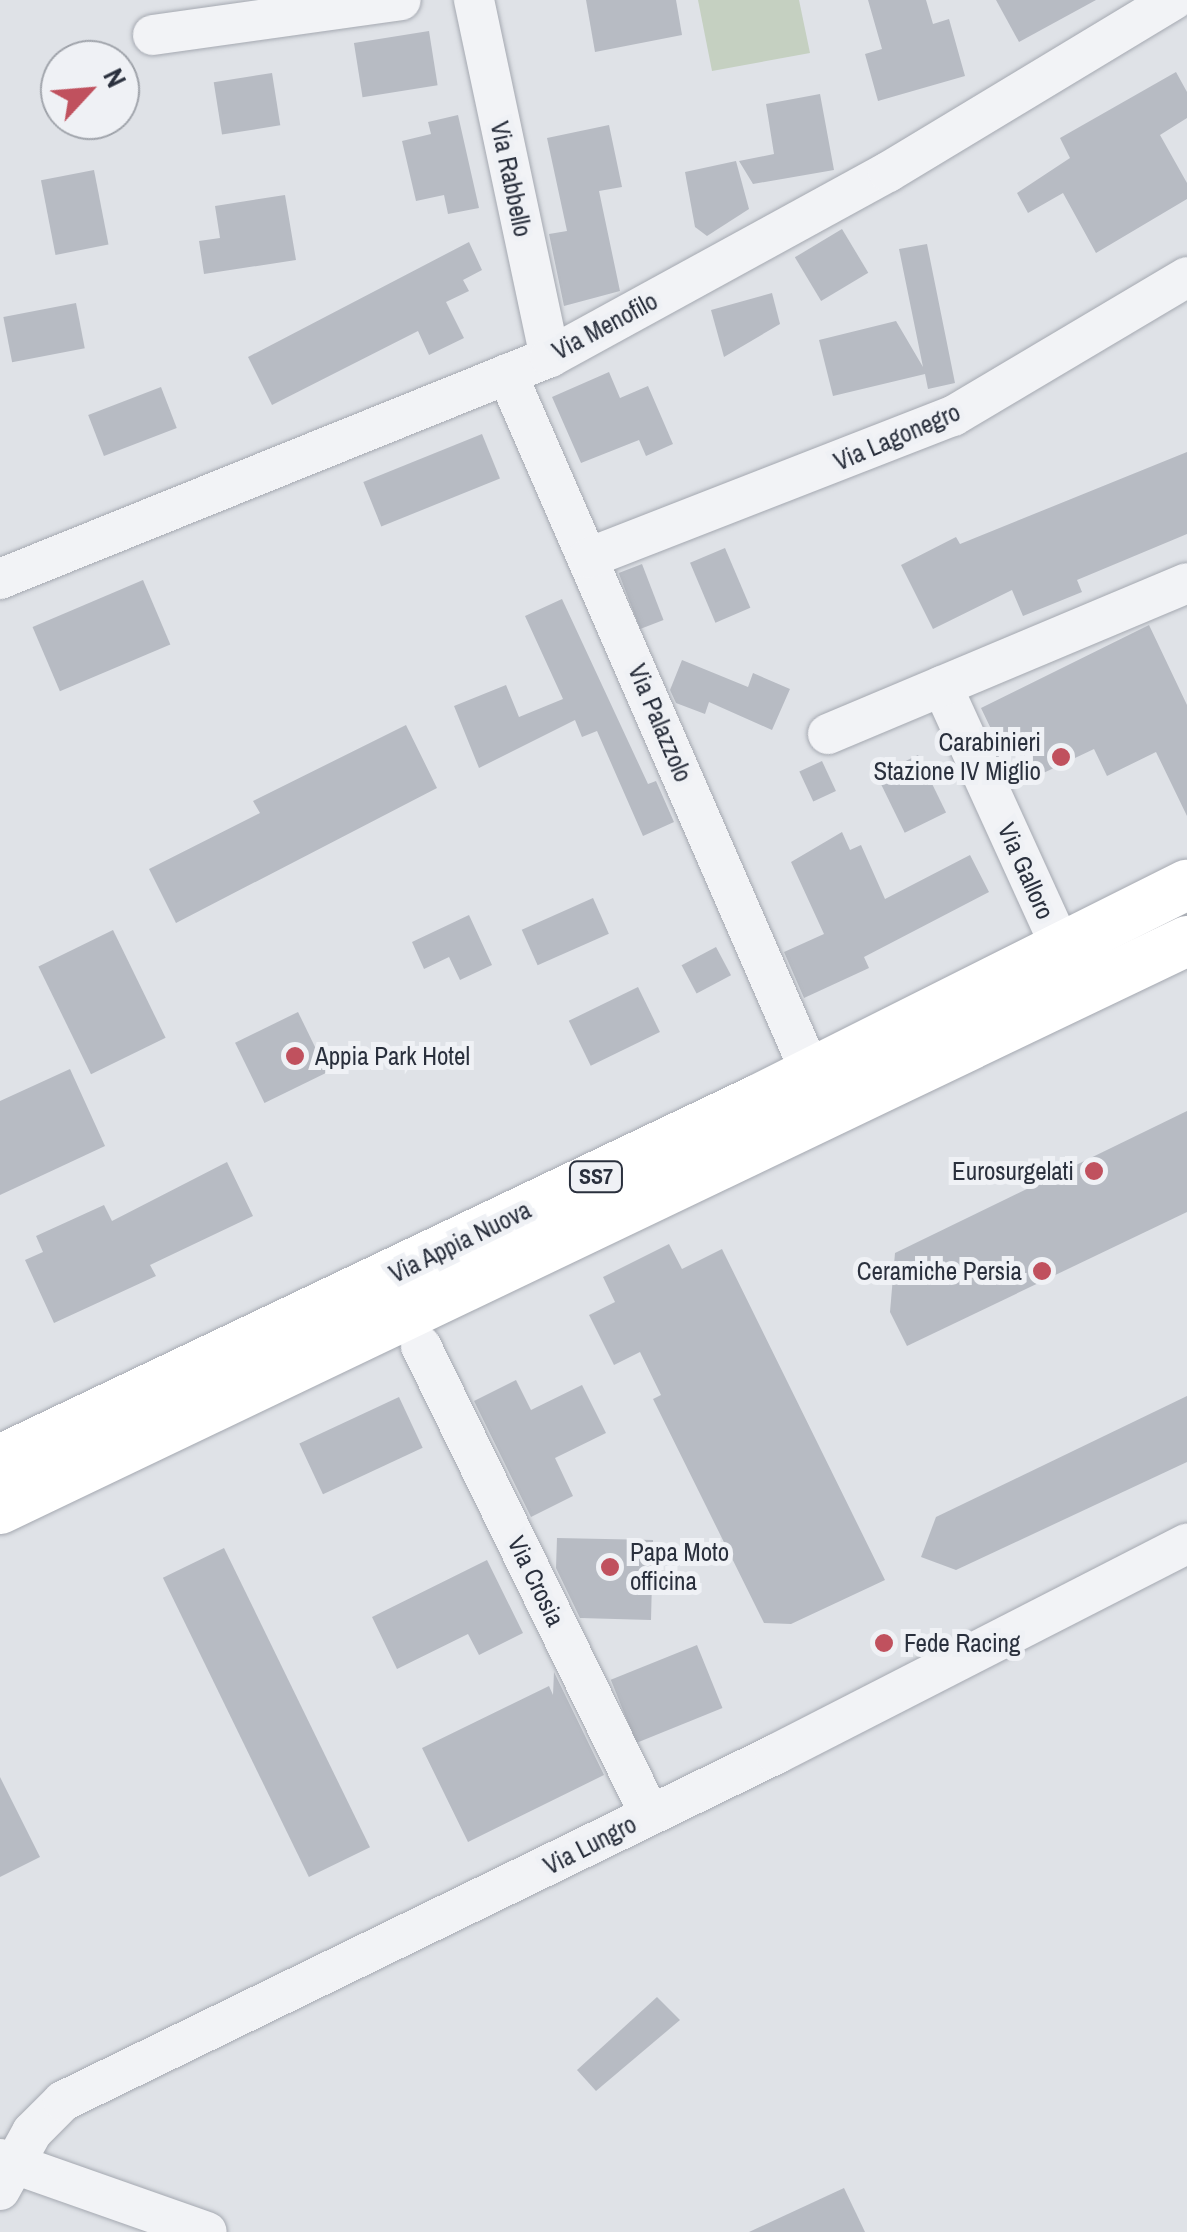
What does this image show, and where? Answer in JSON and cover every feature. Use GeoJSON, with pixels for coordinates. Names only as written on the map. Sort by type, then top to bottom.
{"type":"FeatureCollection","features":[{"type":"Feature","properties":{"kind":"main road","name":"Via Appia Nuova"},"geometry":{"type":"LineString","coordinates":[[0,1460],[810,1073],[1187,885]]}},
{"type":"Feature","properties":{"kind":"main road","name":"Via Appia Nuova"},"geometry":{"type":"LineString","coordinates":[[0,1509],[1187,942]]}},
{"type":"Feature","properties":{"kind":"street"},"geometry":{"type":"LineString","coordinates":[[154,34],[401,0]]}},
{"type":"Feature","properties":{"kind":"street","name":"Via Rabbello"},"geometry":{"type":"LineString","coordinates":[[474,0],[550,356]]}},
{"type":"Feature","properties":{"kind":"street","name":"Via Menofilo"},"geometry":{"type":"LineString","coordinates":[[0,579],[550,356],[888,172],[1173,0]]}},
{"type":"Feature","properties":{"kind":"street"},"geometry":{"type":"LineString","coordinates":[[1183,0],[1187,11]]}},
{"type":"Feature","properties":{"kind":"street","name":"Via Lagonegro"},"geometry":{"type":"LineString","coordinates":[[588,558],[952,416],[1187,277]]}},
{"type":"Feature","properties":{"kind":"street","name":"Via Palazzolo"},"geometry":{"type":"LineString","coordinates":[[507,374],[810,1073]]}},
{"type":"Feature","properties":{"kind":"street"},"geometry":{"type":"LineString","coordinates":[[828,734],[1187,583]]}},
{"type":"Feature","properties":{"kind":"street","name":"Via Galloro"},"geometry":{"type":"LineString","coordinates":[[942,686],[1061,947]]}},
{"type":"Feature","properties":{"kind":"street","name":"Via Crosia"},"geometry":{"type":"LineString","coordinates":[[422,1346],[650,1815]]}},
{"type":"Feature","properties":{"kind":"street","name":"Via Lungro"},"geometry":{"type":"LineString","coordinates":[[5,2171],[41,2120],[63,2101],[963,1660],[1187,1544]]}},
{"type":"Feature","properties":{"kind":"street"},"geometry":{"type":"LineString","coordinates":[[5,2171],[207,2232]]}},
{"type":"Feature","properties":{"kind":"green space"},"geometry":{"type":"Polygon","coordinates":[[[698,0],[799,0],[810,53],[712,71],[698,0]]]}},
{"type":"Feature","properties":{"kind":"building"},"geometry":{"type":"Polygon","coordinates":[[[586,0],[676,0],[682,35],[595,52],[586,0]]]}},
{"type":"Feature","properties":{"kind":"building"},"geometry":{"type":"Polygon","coordinates":[[[868,0],[926,0],[933,24],[949,19],[965,76],[878,101],[865,54],[882,49],[868,0]]]}},
{"type":"Feature","properties":{"kind":"building"},"geometry":{"type":"Polygon","coordinates":[[[996,0],[1096,0],[1019,42],[996,0]]]}},
{"type":"Feature","properties":{"kind":"building"},"geometry":{"type":"Polygon","coordinates":[[[429,31],[438,85],[363,97],[354,43],[429,31]]]}},
{"type":"Feature","properties":{"kind":"building"},"geometry":{"type":"Polygon","coordinates":[[[1176,72],[1187,92],[1187,118],[1160,135],[1187,183],[1187,199],[1096,253],[1063,193],[1028,213],[1017,193],[1070,158],[1060,138],[1176,72]]]}},
{"type":"Feature","properties":{"kind":"building"},"geometry":{"type":"Polygon","coordinates":[[[272,73],[280,125],[222,135],[214,82],[272,73]]]}},
{"type":"Feature","properties":{"kind":"building"},"geometry":{"type":"Polygon","coordinates":[[[820,94],[834,170],[753,184],[739,161],[774,154],[766,104],[820,94]]]}},
{"type":"Feature","properties":{"kind":"building"},"geometry":{"type":"Polygon","coordinates":[[[458,115],[479,208],[448,214],[444,195],[416,201],[402,141],[431,134],[428,122],[458,115]]]}},
{"type":"Feature","properties":{"kind":"building"},"geometry":{"type":"Polygon","coordinates":[[[609,125],[622,187],[599,191],[620,291],[564,306],[549,234],[567,231],[547,138],[609,125]]]}},
{"type":"Feature","properties":{"kind":"building"},"geometry":{"type":"Polygon","coordinates":[[[736,161],[749,209],[707,236],[695,227],[685,172],[736,161]]]}},
{"type":"Feature","properties":{"kind":"building"},"geometry":{"type":"Polygon","coordinates":[[[94,170],[109,245],[55,255],[41,180],[94,170]]]}},
{"type":"Feature","properties":{"kind":"building"},"geometry":{"type":"Polygon","coordinates":[[[285,195],[296,260],[204,274],[199,241],[220,238],[215,206],[285,195]]]}},
{"type":"Feature","properties":{"kind":"building"},"geometry":{"type":"Polygon","coordinates":[[[842,229],[868,273],[821,301],[795,257],[842,229]]]}},
{"type":"Feature","properties":{"kind":"building"},"geometry":{"type":"Polygon","coordinates":[[[469,242],[482,270],[463,280],[469,291],[446,302],[464,338],[429,355],[418,331],[272,405],[248,357],[469,242]]]}},
{"type":"Feature","properties":{"kind":"building"},"geometry":{"type":"Polygon","coordinates":[[[927,244],[955,383],[928,389],[925,374],[833,396],[819,340],[896,321],[923,367],[899,249],[927,244]]]}},
{"type":"Feature","properties":{"kind":"building"},"geometry":{"type":"Polygon","coordinates":[[[772,293],[780,324],[724,357],[711,310],[772,293]]]}},
{"type":"Feature","properties":{"kind":"building"},"geometry":{"type":"Polygon","coordinates":[[[76,303],[85,348],[12,362],[3,317],[76,303]]]}},
{"type":"Feature","properties":{"kind":"building"},"geometry":{"type":"Polygon","coordinates":[[[609,372],[620,398],[648,386],[673,444],[646,456],[639,440],[581,463],[552,397],[609,372]]]}},
{"type":"Feature","properties":{"kind":"building"},"geometry":{"type":"Polygon","coordinates":[[[161,387],[177,428],[104,456],[88,415],[161,387]]]}},
{"type":"Feature","properties":{"kind":"building"},"geometry":{"type":"Polygon","coordinates":[[[482,434],[500,479],[381,526],[363,482],[482,434]]]}},
{"type":"Feature","properties":{"kind":"building"},"geometry":{"type":"Polygon","coordinates":[[[1187,452],[1187,534],[1077,580],[1082,592],[1023,616],[1012,590],[933,629],[901,565],[956,537],[960,544],[1187,452]]]}},
{"type":"Feature","properties":{"kind":"building"},"geometry":{"type":"Polygon","coordinates":[[[725,548],[750,608],[715,623],[690,563],[725,548]]]}},
{"type":"Feature","properties":{"kind":"building"},"geometry":{"type":"Polygon","coordinates":[[[642,564],[664,620],[640,629],[619,573],[642,564]]]}},
{"type":"Feature","properties":{"kind":"building"},"geometry":{"type":"Polygon","coordinates":[[[143,580],[170,644],[60,691],[33,627],[143,580]]]}},
{"type":"Feature","properties":{"kind":"building"},"geometry":{"type":"Polygon","coordinates":[[[562,599],[648,784],[656,781],[674,822],[643,836],[597,731],[582,737],[575,720],[479,768],[454,706],[506,685],[519,717],[563,699],[525,616],[562,599]]]}},
{"type":"Feature","properties":{"kind":"building"},"geometry":{"type":"Polygon","coordinates":[[[1149,625],[1187,705],[1187,816],[1156,752],[1107,776],[1094,749],[1037,776],[1023,747],[1004,756],[981,708],[1149,625]]]}},
{"type":"Feature","properties":{"kind":"building"},"geometry":{"type":"Polygon","coordinates":[[[682,660],[748,687],[753,673],[790,689],[772,730],[709,702],[705,714],[676,703],[670,690],[682,660]]]}},
{"type":"Feature","properties":{"kind":"building"},"geometry":{"type":"Polygon","coordinates":[[[406,725],[437,788],[176,923],[149,869],[260,813],[253,801],[406,725]]]}},
{"type":"Feature","properties":{"kind":"building"},"geometry":{"type":"Polygon","coordinates":[[[918,755],[946,813],[905,833],[877,775],[918,755]]]}},
{"type":"Feature","properties":{"kind":"building"},"geometry":{"type":"Polygon","coordinates":[[[822,761],[836,791],[813,801],[799,772],[822,761]]]}},
{"type":"Feature","properties":{"kind":"building"},"geometry":{"type":"Polygon","coordinates":[[[842,832],[850,850],[861,845],[885,899],[970,855],[989,892],[864,957],[869,968],[804,998],[784,952],[824,934],[791,862],[842,832]]]}},
{"type":"Feature","properties":{"kind":"building"},"geometry":{"type":"Polygon","coordinates":[[[593,898],[609,934],[538,965],[522,930],[593,898]]]}},
{"type":"Feature","properties":{"kind":"building"},"geometry":{"type":"Polygon","coordinates":[[[469,915],[492,965],[460,980],[449,957],[424,969],[412,942],[469,915]]]}},
{"type":"Feature","properties":{"kind":"building"},"geometry":{"type":"Polygon","coordinates":[[[113,930],[166,1038],[91,1074],[38,966],[113,930]]]}},
{"type":"Feature","properties":{"kind":"building"},"geometry":{"type":"Polygon","coordinates":[[[716,947],[731,975],[697,994],[682,965],[716,947]]]}},
{"type":"Feature","properties":{"kind":"building"},"geometry":{"type":"Polygon","coordinates":[[[638,987],[660,1032],[591,1066],[569,1021],[638,987]]]}},
{"type":"Feature","properties":{"kind":"building"},"geometry":{"type":"Polygon","coordinates":[[[298,1012],[327,1072],[264,1103],[235,1043],[298,1012]]]}},
{"type":"Feature","properties":{"kind":"building"},"geometry":{"type":"Polygon","coordinates":[[[70,1069],[105,1146],[0,1195],[0,1101],[70,1069]]]}},
{"type":"Feature","properties":{"kind":"building"},"geometry":{"type":"Polygon","coordinates":[[[1187,1111],[1187,1212],[907,1346],[890,1312],[895,1253],[1187,1111]]]}},
{"type":"Feature","properties":{"kind":"building"},"geometry":{"type":"Polygon","coordinates":[[[227,1162],[253,1216],[150,1265],[156,1276],[54,1323],[25,1260],[43,1252],[36,1236],[104,1205],[112,1221],[227,1162]]]}},
{"type":"Feature","properties":{"kind":"building"},"geometry":{"type":"Polygon","coordinates":[[[669,1244],[682,1269],[722,1249],[885,1580],[791,1624],[764,1623],[653,1399],[661,1395],[640,1352],[614,1365],[589,1315],[615,1302],[603,1277],[669,1244]]]}},
{"type":"Feature","properties":{"kind":"building"},"geometry":{"type":"Polygon","coordinates":[[[516,1380],[531,1410],[582,1385],[606,1433],[555,1458],[573,1496],[531,1517],[474,1401],[516,1380]]]}},
{"type":"Feature","properties":{"kind":"building"},"geometry":{"type":"Polygon","coordinates":[[[1187,1396],[1187,1462],[956,1570],[921,1557],[936,1517],[1187,1396]]]}},
{"type":"Feature","properties":{"kind":"building"},"geometry":{"type":"Polygon","coordinates":[[[399,1397],[423,1448],[323,1494],[299,1443],[399,1397]]]}},
{"type":"Feature","properties":{"kind":"building"},"geometry":{"type":"Polygon","coordinates":[[[557,1538],[653,1540],[651,1620],[580,1618],[556,1568],[557,1538]]]}},
{"type":"Feature","properties":{"kind":"building"},"geometry":{"type":"Polygon","coordinates":[[[224,1548],[370,1847],[309,1877],[163,1578],[224,1548]]]}},
{"type":"Feature","properties":{"kind":"building"},"geometry":{"type":"Polygon","coordinates":[[[487,1560],[523,1633],[479,1655],[468,1634],[397,1669],[372,1617],[487,1560]]]}},
{"type":"Feature","properties":{"kind":"building"},"geometry":{"type":"Polygon","coordinates":[[[697,1645],[722,1708],[636,1743],[611,1680],[697,1645]]]}},
{"type":"Feature","properties":{"kind":"building"},"geometry":{"type":"Polygon","coordinates":[[[554,1672],[604,1775],[468,1842],[422,1748],[549,1686],[553,1695],[554,1672]]]}},
{"type":"Feature","properties":{"kind":"building"},"geometry":{"type":"Polygon","coordinates":[[[0,1777],[40,1857],[0,1877],[0,1777]]]}},
{"type":"Feature","properties":{"kind":"building"},"geometry":{"type":"Polygon","coordinates":[[[657,1997],[680,2020],[596,2091],[577,2070],[657,1997]]]}},
{"type":"Feature","properties":{"kind":"building"},"geometry":{"type":"Polygon","coordinates":[[[844,2188],[865,2232],[749,2232],[844,2188]]]}},
{"type":"Feature","properties":{"kind":"place","name":"Carabinieri Stazione IV Miglio"},"geometry":{"type":"Point","coordinates":[1061,757]}},
{"type":"Feature","properties":{"kind":"place","name":"Appia Park Hotel"},"geometry":{"type":"Point","coordinates":[295,1056]}},
{"type":"Feature","properties":{"kind":"place","name":"Eurosurgelati"},"geometry":{"type":"Point","coordinates":[1094,1171]}},
{"type":"Feature","properties":{"kind":"place","name":"Ceramiche Persia"},"geometry":{"type":"Point","coordinates":[1042,1271]}},
{"type":"Feature","properties":{"kind":"place","name":"Papa Moto officina"},"geometry":{"type":"Point","coordinates":[610,1567]}},
{"type":"Feature","properties":{"kind":"place","name":"Fede Racing"},"geometry":{"type":"Point","coordinates":[884,1643]}}]}
